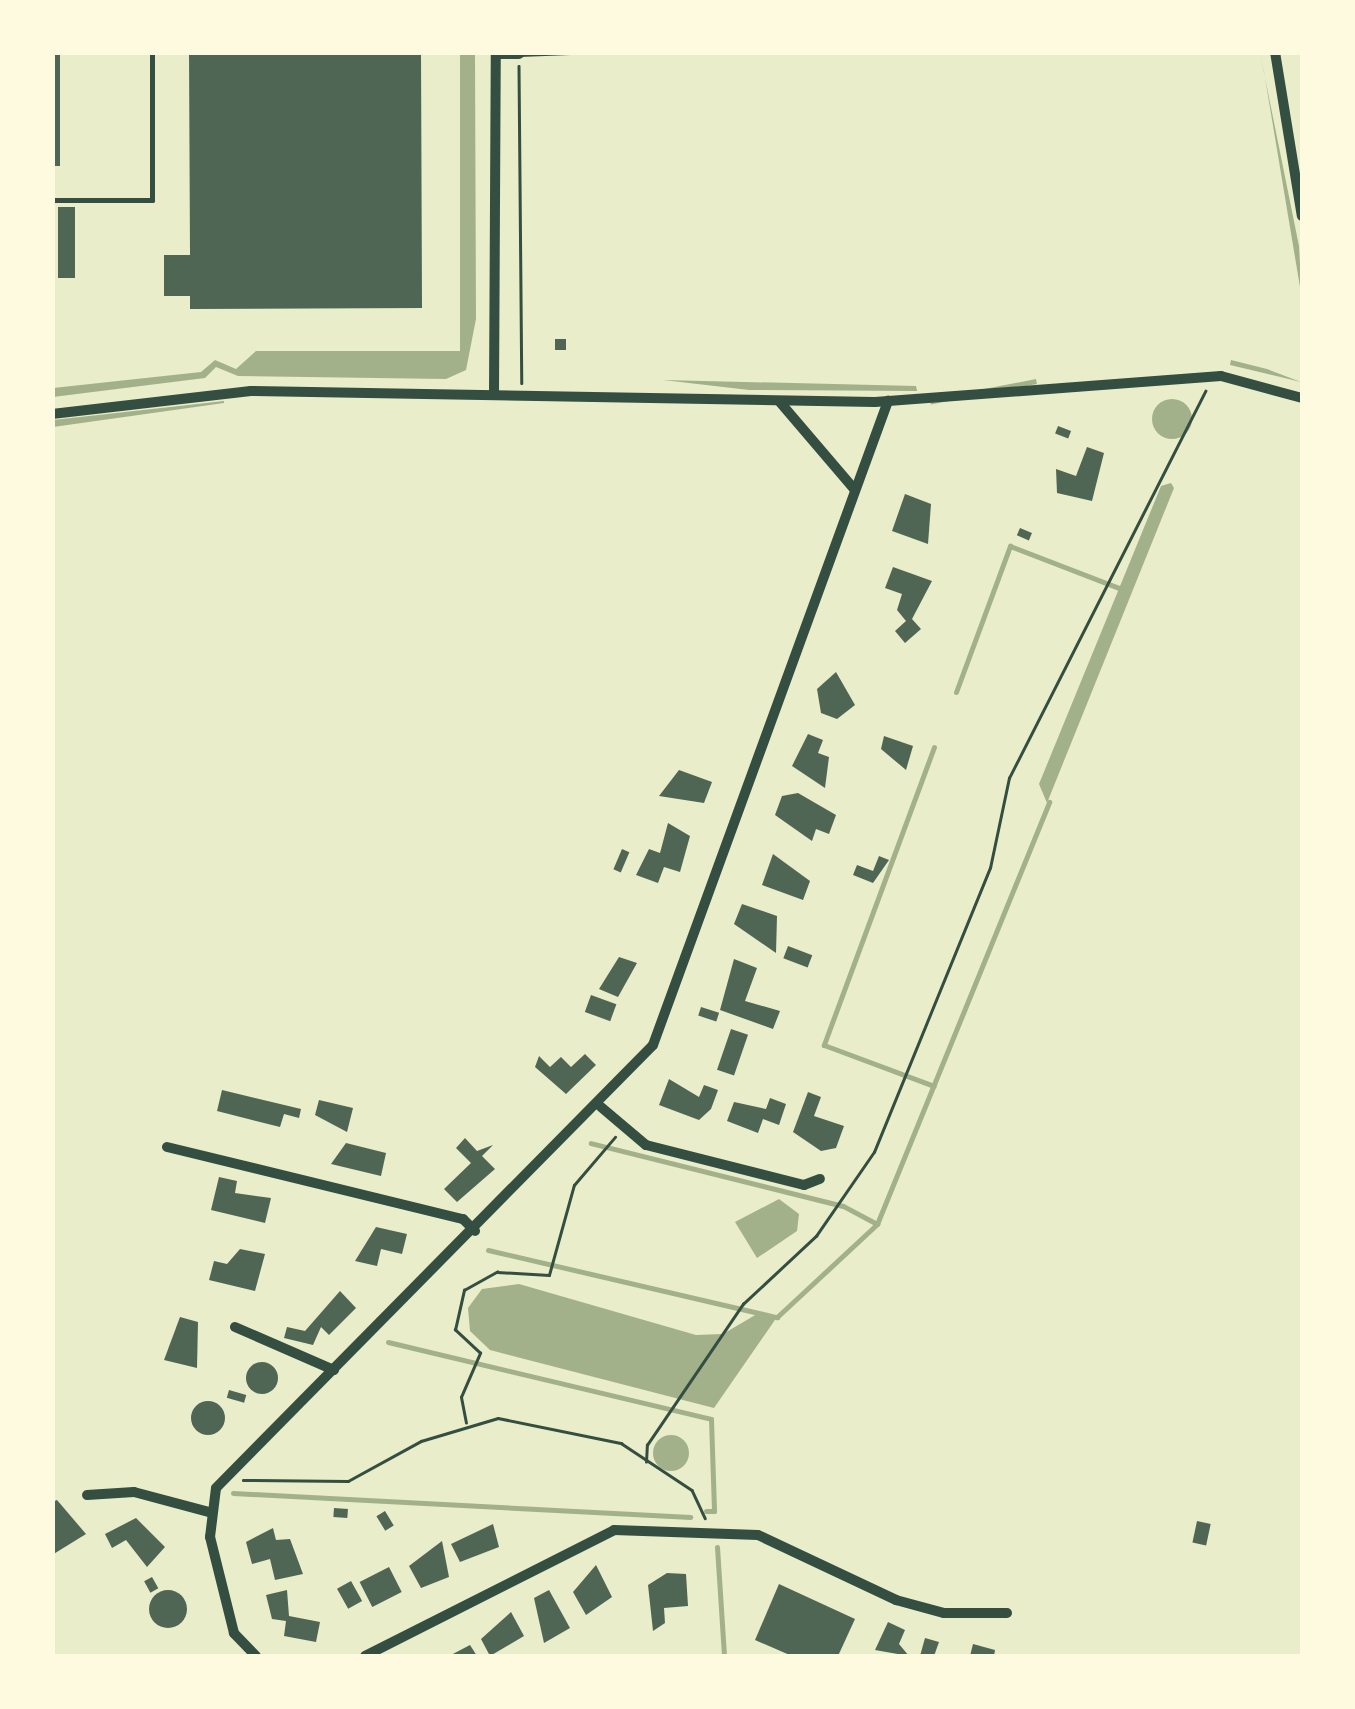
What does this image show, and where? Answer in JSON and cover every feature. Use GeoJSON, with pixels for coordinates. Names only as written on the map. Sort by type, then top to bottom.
{"type":"FeatureCollection","features":[{"type":"Feature","properties":{"kind":"street"},"geometry":{"type":"LineString","coordinates":[[1275,52],[1302,216]]}},
{"type":"Feature","properties":{"kind":"street"},"geometry":{"type":"LineString","coordinates":[[494,394],[496,53],[519,54]]}},
{"type":"Feature","properties":{"kind":"street"},"geometry":{"type":"LineString","coordinates":[[52,414],[250,391],[888,401],[1210,377],[1302,398]]}},
{"type":"Feature","properties":{"kind":"street"},"geometry":{"type":"LineString","coordinates":[[779,401],[856,490]]}},
{"type":"Feature","properties":{"kind":"street"},"geometry":{"type":"LineString","coordinates":[[256,1656],[234,1633],[209,1512],[232,1472],[601,1107],[653,1045],[888,401]]}},
{"type":"Feature","properties":{"kind":"street"},"geometry":{"type":"LineString","coordinates":[[601,1107],[646,1145],[804,1185],[820,1179]]}},
{"type":"Feature","properties":{"kind":"street"},"geometry":{"type":"LineString","coordinates":[[167,1147],[463,1219],[476,1231]]}},
{"type":"Feature","properties":{"kind":"street"},"geometry":{"type":"LineString","coordinates":[[235,1327],[334,1370]]}},
{"type":"Feature","properties":{"kind":"street"},"geometry":{"type":"LineString","coordinates":[[87,1496],[134,1492],[209,1512]]}},
{"type":"Feature","properties":{"kind":"street"},"geometry":{"type":"LineString","coordinates":[[365,1656],[590,1534],[706,1529],[758,1535],[928,1609],[1007,1613]]}},
{"type":"Feature","properties":{"kind":"lane"},"geometry":{"type":"LineString","coordinates":[[52,200],[152,200],[152,52]]}},
{"type":"Feature","properties":{"kind":"lane"},"geometry":{"type":"LineString","coordinates":[[519,54],[570,52]]}},
{"type":"Feature","properties":{"kind":"path"},"geometry":{"type":"LineString","coordinates":[[519,54],[522,394]]}},
{"type":"Feature","properties":{"kind":"path"},"geometry":{"type":"LineString","coordinates":[[646,1462],[664,1418],[742,1304],[833,1209],[874,1152],[906,1083],[916,1037],[1007,820],[1009,778],[1108,580],[1146,492],[1187,440],[1210,377]]}},
{"type":"Feature","properties":{"kind":"path"},"geometry":{"type":"LineString","coordinates":[[466,1423],[460,1396],[478,1358],[455,1330],[464,1290],[497,1272],[551,1271],[570,1194],[609,1143]]}},
{"type":"Feature","properties":{"kind":"path"},"geometry":{"type":"LineString","coordinates":[[232,1472],[246,1481],[348,1481],[466,1423],[572,1429],[646,1462],[692,1490],[706,1529]]}},
{"type":"Feature","properties":{"kind":"shaded area"},"geometry":{"type":"Polygon","coordinates":[[[460,53],[475,53],[476,319],[466,370],[446,379],[238,376],[216,367],[205,378],[53,397],[53,388],[201,372],[215,360],[236,369],[256,351],[460,351],[460,53]]]}},
{"type":"Feature","properties":{"kind":"shaded area"},"geometry":{"type":"Polygon","coordinates":[[[1265,77],[1299,246],[1302,299],[1265,77]]]}},
{"type":"Feature","properties":{"kind":"shaded area"},"geometry":{"type":"Polygon","coordinates":[[[1231,360],[1267,369],[1301,382],[1230,365],[1231,360]]]}},
{"type":"Feature","properties":{"kind":"shaded area"},"geometry":{"type":"Polygon","coordinates":[[[1036,379],[1037,384],[931,405],[930,400],[1036,379]]]}},
{"type":"Feature","properties":{"kind":"shaded area"},"geometry":{"type":"Polygon","coordinates":[[[663,380],[916,386],[917,391],[749,390],[663,380]]]}},
{"type":"Feature","properties":{"kind":"shaded area"},"geometry":{"type":"Polygon","coordinates":[[[1172,399],[1186,405],[1192,419],[1186,433],[1172,439],[1158,433],[1152,419],[1158,405],[1172,399]]]}},
{"type":"Feature","properties":{"kind":"shaded area"},"geometry":{"type":"Polygon","coordinates":[[[224,403],[53,427],[53,420],[224,403]]]}},
{"type":"Feature","properties":{"kind":"shaded area"},"geometry":{"type":"Polygon","coordinates":[[[1171,483],[1174,488],[1047,803],[1039,784],[1161,486],[1171,483]]]}},
{"type":"Feature","properties":{"kind":"shaded area"},"geometry":{"type":"Polygon","coordinates":[[[779,1199],[799,1214],[797,1231],[757,1258],[735,1222],[779,1199]]]}},
{"type":"Feature","properties":{"kind":"shaded area"},"geometry":{"type":"Polygon","coordinates":[[[519,1284],[696,1335],[723,1334],[757,1314],[777,1317],[714,1408],[490,1350],[470,1331],[468,1308],[482,1289],[519,1284]]]}},
{"type":"Feature","properties":{"kind":"shaded area"},"geometry":{"type":"Polygon","coordinates":[[[671,1435],[684,1440],[689,1453],[684,1466],[671,1471],[658,1466],[653,1453],[658,1440],[671,1435]]]}},
{"type":"Feature","properties":{"kind":"building"},"geometry":{"type":"Polygon","coordinates":[[[52,52],[60,52],[60,166],[52,166],[52,52]]]}},
{"type":"Feature","properties":{"kind":"building"},"geometry":{"type":"Polygon","coordinates":[[[189,52],[421,52],[422,308],[190,309],[190,296],[164,296],[164,255],[190,255],[189,52]]]}},
{"type":"Feature","properties":{"kind":"building"},"geometry":{"type":"Polygon","coordinates":[[[58,207],[75,207],[75,278],[58,278],[58,207]]]}},
{"type":"Feature","properties":{"kind":"building"},"geometry":{"type":"Polygon","coordinates":[[[555,339],[566,339],[566,350],[555,350],[555,339]]]}},
{"type":"Feature","properties":{"kind":"building"},"geometry":{"type":"Polygon","coordinates":[[[1058,426],[1071,431],[1068,438],[1055,433],[1058,426]]]}},
{"type":"Feature","properties":{"kind":"building"},"geometry":{"type":"Polygon","coordinates":[[[1087,447],[1104,453],[1092,501],[1057,493],[1056,469],[1076,476],[1087,447]]]}},
{"type":"Feature","properties":{"kind":"building"},"geometry":{"type":"Polygon","coordinates":[[[905,494],[931,504],[928,544],[892,531],[905,494]]]}},
{"type":"Feature","properties":{"kind":"building"},"geometry":{"type":"Polygon","coordinates":[[[1020,528],[1032,533],[1029,540],[1017,535],[1020,528]]]}},
{"type":"Feature","properties":{"kind":"building"},"geometry":{"type":"Polygon","coordinates":[[[893,567],[932,581],[912,619],[921,629],[905,643],[895,631],[906,621],[897,610],[902,594],[885,588],[893,567]]]}},
{"type":"Feature","properties":{"kind":"building"},"geometry":{"type":"Polygon","coordinates":[[[836,672],[855,705],[837,719],[821,713],[817,689],[836,672]]]}},
{"type":"Feature","properties":{"kind":"building"},"geometry":{"type":"Polygon","coordinates":[[[808,734],[823,740],[818,753],[829,757],[825,788],[792,766],[808,734]]]}},
{"type":"Feature","properties":{"kind":"building"},"geometry":{"type":"Polygon","coordinates":[[[884,736],[913,746],[906,770],[881,749],[884,736]]]}},
{"type":"Feature","properties":{"kind":"building"},"geometry":{"type":"Polygon","coordinates":[[[679,770],[712,782],[704,803],[659,796],[679,770]]]}},
{"type":"Feature","properties":{"kind":"building"},"geometry":{"type":"Polygon","coordinates":[[[798,793],[836,815],[829,834],[816,829],[812,841],[775,815],[782,796],[798,793]]]}},
{"type":"Feature","properties":{"kind":"building"},"geometry":{"type":"Polygon","coordinates":[[[668,823],[690,836],[680,872],[664,867],[658,883],[636,875],[649,849],[660,853],[668,823]]]}},
{"type":"Feature","properties":{"kind":"building"},"geometry":{"type":"Polygon","coordinates":[[[622,849],[629,852],[621,872],[613,869],[622,849]]]}},
{"type":"Feature","properties":{"kind":"building"},"geometry":{"type":"Polygon","coordinates":[[[773,854],[810,881],[803,900],[762,885],[773,854]]]}},
{"type":"Feature","properties":{"kind":"building"},"geometry":{"type":"Polygon","coordinates":[[[879,856],[889,860],[873,883],[853,875],[857,865],[873,871],[879,856]]]}},
{"type":"Feature","properties":{"kind":"building"},"geometry":{"type":"Polygon","coordinates":[[[742,904],[777,916],[776,953],[734,924],[742,904]]]}},
{"type":"Feature","properties":{"kind":"building"},"geometry":{"type":"Polygon","coordinates":[[[788,946],[812,955],[808,967],[783,958],[788,946]]]}},
{"type":"Feature","properties":{"kind":"building"},"geometry":{"type":"Polygon","coordinates":[[[619,957],[637,963],[618,997],[599,989],[619,957]]]}},
{"type":"Feature","properties":{"kind":"building"},"geometry":{"type":"Polygon","coordinates":[[[734,959],[757,968],[745,1001],[780,1011],[773,1029],[720,1010],[734,959]]]}},
{"type":"Feature","properties":{"kind":"building"},"geometry":{"type":"Polygon","coordinates":[[[591,995],[616,1004],[610,1021],[585,1012],[591,995]]]}},
{"type":"Feature","properties":{"kind":"building"},"geometry":{"type":"Polygon","coordinates":[[[701,1007],[719,1013],[716,1021],[698,1016],[701,1007]]]}},
{"type":"Feature","properties":{"kind":"building"},"geometry":{"type":"Polygon","coordinates":[[[731,1029],[748,1035],[734,1076],[717,1070],[731,1029]]]}},
{"type":"Feature","properties":{"kind":"building"},"geometry":{"type":"Polygon","coordinates":[[[585,1054],[596,1065],[566,1094],[535,1067],[539,1056],[550,1067],[561,1057],[571,1067],[585,1054]]]}},
{"type":"Feature","properties":{"kind":"building"},"geometry":{"type":"Polygon","coordinates":[[[669,1079],[699,1097],[704,1085],[718,1090],[711,1109],[699,1120],[659,1105],[669,1079]]]}},
{"type":"Feature","properties":{"kind":"building"},"geometry":{"type":"Polygon","coordinates":[[[222,1090],[301,1109],[299,1118],[284,1114],[280,1127],[217,1111],[222,1090]]]}},
{"type":"Feature","properties":{"kind":"building"},"geometry":{"type":"Polygon","coordinates":[[[808,1092],[821,1097],[814,1116],[844,1126],[836,1148],[821,1151],[793,1132],[808,1092]]]}},
{"type":"Feature","properties":{"kind":"building"},"geometry":{"type":"Polygon","coordinates":[[[770,1098],[786,1104],[779,1125],[763,1119],[758,1133],[727,1121],[734,1102],[766,1109],[770,1098]]]}},
{"type":"Feature","properties":{"kind":"building"},"geometry":{"type":"Polygon","coordinates":[[[319,1100],[353,1108],[347,1132],[315,1115],[319,1100]]]}},
{"type":"Feature","properties":{"kind":"building"},"geometry":{"type":"Polygon","coordinates":[[[465,1138],[477,1151],[493,1145],[482,1156],[495,1169],[457,1202],[444,1189],[471,1163],[456,1148],[465,1138]]]}},
{"type":"Feature","properties":{"kind":"building"},"geometry":{"type":"Polygon","coordinates":[[[346,1143],[386,1153],[381,1176],[331,1164],[346,1143]]]}},
{"type":"Feature","properties":{"kind":"building"},"geometry":{"type":"Polygon","coordinates":[[[219,1177],[237,1181],[235,1193],[271,1198],[265,1223],[211,1210],[219,1177]]]}},
{"type":"Feature","properties":{"kind":"building"},"geometry":{"type":"Polygon","coordinates":[[[376,1227],[407,1234],[402,1254],[381,1249],[377,1266],[355,1261],[376,1227]]]}},
{"type":"Feature","properties":{"kind":"building"},"geometry":{"type":"Polygon","coordinates":[[[240,1249],[265,1254],[255,1291],[209,1280],[214,1261],[227,1264],[240,1249]]]}},
{"type":"Feature","properties":{"kind":"building"},"geometry":{"type":"Polygon","coordinates":[[[340,1291],[356,1308],[329,1335],[321,1327],[313,1345],[284,1338],[287,1327],[305,1331],[340,1291]]]}},
{"type":"Feature","properties":{"kind":"building"},"geometry":{"type":"Polygon","coordinates":[[[180,1317],[198,1322],[197,1368],[164,1360],[180,1317]]]}},
{"type":"Feature","properties":{"kind":"building"},"geometry":{"type":"Polygon","coordinates":[[[262,1362],[273,1367],[278,1378],[273,1389],[262,1394],[251,1389],[246,1378],[251,1367],[262,1362]]]}},
{"type":"Feature","properties":{"kind":"building"},"geometry":{"type":"Polygon","coordinates":[[[229,1390],[246,1395],[244,1403],[227,1398],[229,1390]]]}},
{"type":"Feature","properties":{"kind":"building"},"geometry":{"type":"Polygon","coordinates":[[[208,1401],[220,1406],[225,1418],[220,1430],[208,1435],[196,1430],[191,1418],[196,1406],[208,1401]]]}},
{"type":"Feature","properties":{"kind":"building"},"geometry":{"type":"Polygon","coordinates":[[[57,1500],[86,1534],[52,1555],[52,1502],[57,1500]]]}},
{"type":"Feature","properties":{"kind":"building"},"geometry":{"type":"Polygon","coordinates":[[[334,1508],[348,1509],[347,1518],[333,1517],[334,1508]]]}},
{"type":"Feature","properties":{"kind":"building"},"geometry":{"type":"Polygon","coordinates":[[[385,1511],[394,1526],[385,1531],[376,1516],[385,1511]]]}},
{"type":"Feature","properties":{"kind":"building"},"geometry":{"type":"Polygon","coordinates":[[[136,1518],[165,1547],[147,1567],[126,1540],[112,1548],[105,1534],[136,1518]]]}},
{"type":"Feature","properties":{"kind":"building"},"geometry":{"type":"Polygon","coordinates":[[[1197,1521],[1211,1524],[1206,1545],[1192,1543],[1197,1521]]]}},
{"type":"Feature","properties":{"kind":"building"},"geometry":{"type":"Polygon","coordinates":[[[493,1524],[499,1547],[460,1562],[451,1544],[493,1524]]]}},
{"type":"Feature","properties":{"kind":"building"},"geometry":{"type":"Polygon","coordinates":[[[273,1528],[276,1540],[290,1539],[303,1574],[275,1580],[270,1559],[252,1564],[246,1542],[273,1528]]]}},
{"type":"Feature","properties":{"kind":"building"},"geometry":{"type":"Polygon","coordinates":[[[442,1541],[449,1577],[421,1588],[409,1566],[442,1541]]]}},
{"type":"Feature","properties":{"kind":"building"},"geometry":{"type":"Polygon","coordinates":[[[596,1565],[612,1597],[586,1615],[573,1592],[596,1565]]]}},
{"type":"Feature","properties":{"kind":"building"},"geometry":{"type":"Polygon","coordinates":[[[389,1567],[402,1592],[372,1607],[360,1582],[389,1567]]]}},
{"type":"Feature","properties":{"kind":"building"},"geometry":{"type":"Polygon","coordinates":[[[667,1573],[686,1574],[688,1606],[664,1608],[665,1623],[653,1631],[648,1585],[667,1573]]]}},
{"type":"Feature","properties":{"kind":"building"},"geometry":{"type":"Polygon","coordinates":[[[152,1577],[158,1588],[150,1593],[144,1581],[152,1577]]]}},
{"type":"Feature","properties":{"kind":"building"},"geometry":{"type":"Polygon","coordinates":[[[351,1581],[362,1601],[348,1609],[337,1589],[351,1581]]]}},
{"type":"Feature","properties":{"kind":"building"},"geometry":{"type":"Polygon","coordinates":[[[779,1584],[855,1619],[838,1656],[792,1656],[755,1640],[779,1584]]]}},
{"type":"Feature","properties":{"kind":"building"},"geometry":{"type":"Polygon","coordinates":[[[168,1590],[181,1596],[187,1609],[181,1622],[168,1628],[155,1622],[149,1609],[155,1596],[168,1590]]]}},
{"type":"Feature","properties":{"kind":"building"},"geometry":{"type":"Polygon","coordinates":[[[287,1590],[289,1616],[320,1622],[316,1642],[284,1636],[286,1621],[272,1619],[266,1595],[287,1590]]]}},
{"type":"Feature","properties":{"kind":"building"},"geometry":{"type":"Polygon","coordinates":[[[549,1590],[570,1628],[544,1643],[534,1598],[549,1590]]]}},
{"type":"Feature","properties":{"kind":"building"},"geometry":{"type":"Polygon","coordinates":[[[511,1612],[524,1636],[490,1656],[481,1639],[511,1612]]]}},
{"type":"Feature","properties":{"kind":"building"},"geometry":{"type":"Polygon","coordinates":[[[888,1622],[905,1630],[899,1644],[909,1656],[875,1650],[888,1622]]]}},
{"type":"Feature","properties":{"kind":"building"},"geometry":{"type":"Polygon","coordinates":[[[925,1638],[939,1642],[934,1656],[920,1656],[925,1638]]]}},
{"type":"Feature","properties":{"kind":"building"},"geometry":{"type":"Polygon","coordinates":[[[973,1644],[995,1650],[994,1656],[970,1656],[973,1644]]]}},
{"type":"Feature","properties":{"kind":"building"},"geometry":{"type":"Polygon","coordinates":[[[470,1645],[477,1656],[449,1656],[470,1645]]]}},
{"type":"Feature","properties":{"kind":"waterway"},"geometry":{"type":"LineString","coordinates":[[956,692],[1010,546],[1124,590]]}},
{"type":"Feature","properties":{"kind":"waterway"},"geometry":{"type":"LineString","coordinates":[[934,747],[824,1045],[934,1086]]}},
{"type":"Feature","properties":{"kind":"waterway"},"geometry":{"type":"LineString","coordinates":[[877,1224],[1049,802]]}},
{"type":"Feature","properties":{"kind":"waterway"},"geometry":{"type":"LineString","coordinates":[[488,1250],[777,1317],[877,1224],[843,1206],[591,1143]]}},
{"type":"Feature","properties":{"kind":"waterway"},"geometry":{"type":"LineString","coordinates":[[388,1342],[711,1419],[714,1511],[706,1511]]}},
{"type":"Feature","properties":{"kind":"waterway"},"geometry":{"type":"LineString","coordinates":[[233,1493],[690,1517]]}},
{"type":"Feature","properties":{"kind":"waterway"},"geometry":{"type":"LineString","coordinates":[[717,1547],[724,1656]]}}]}
